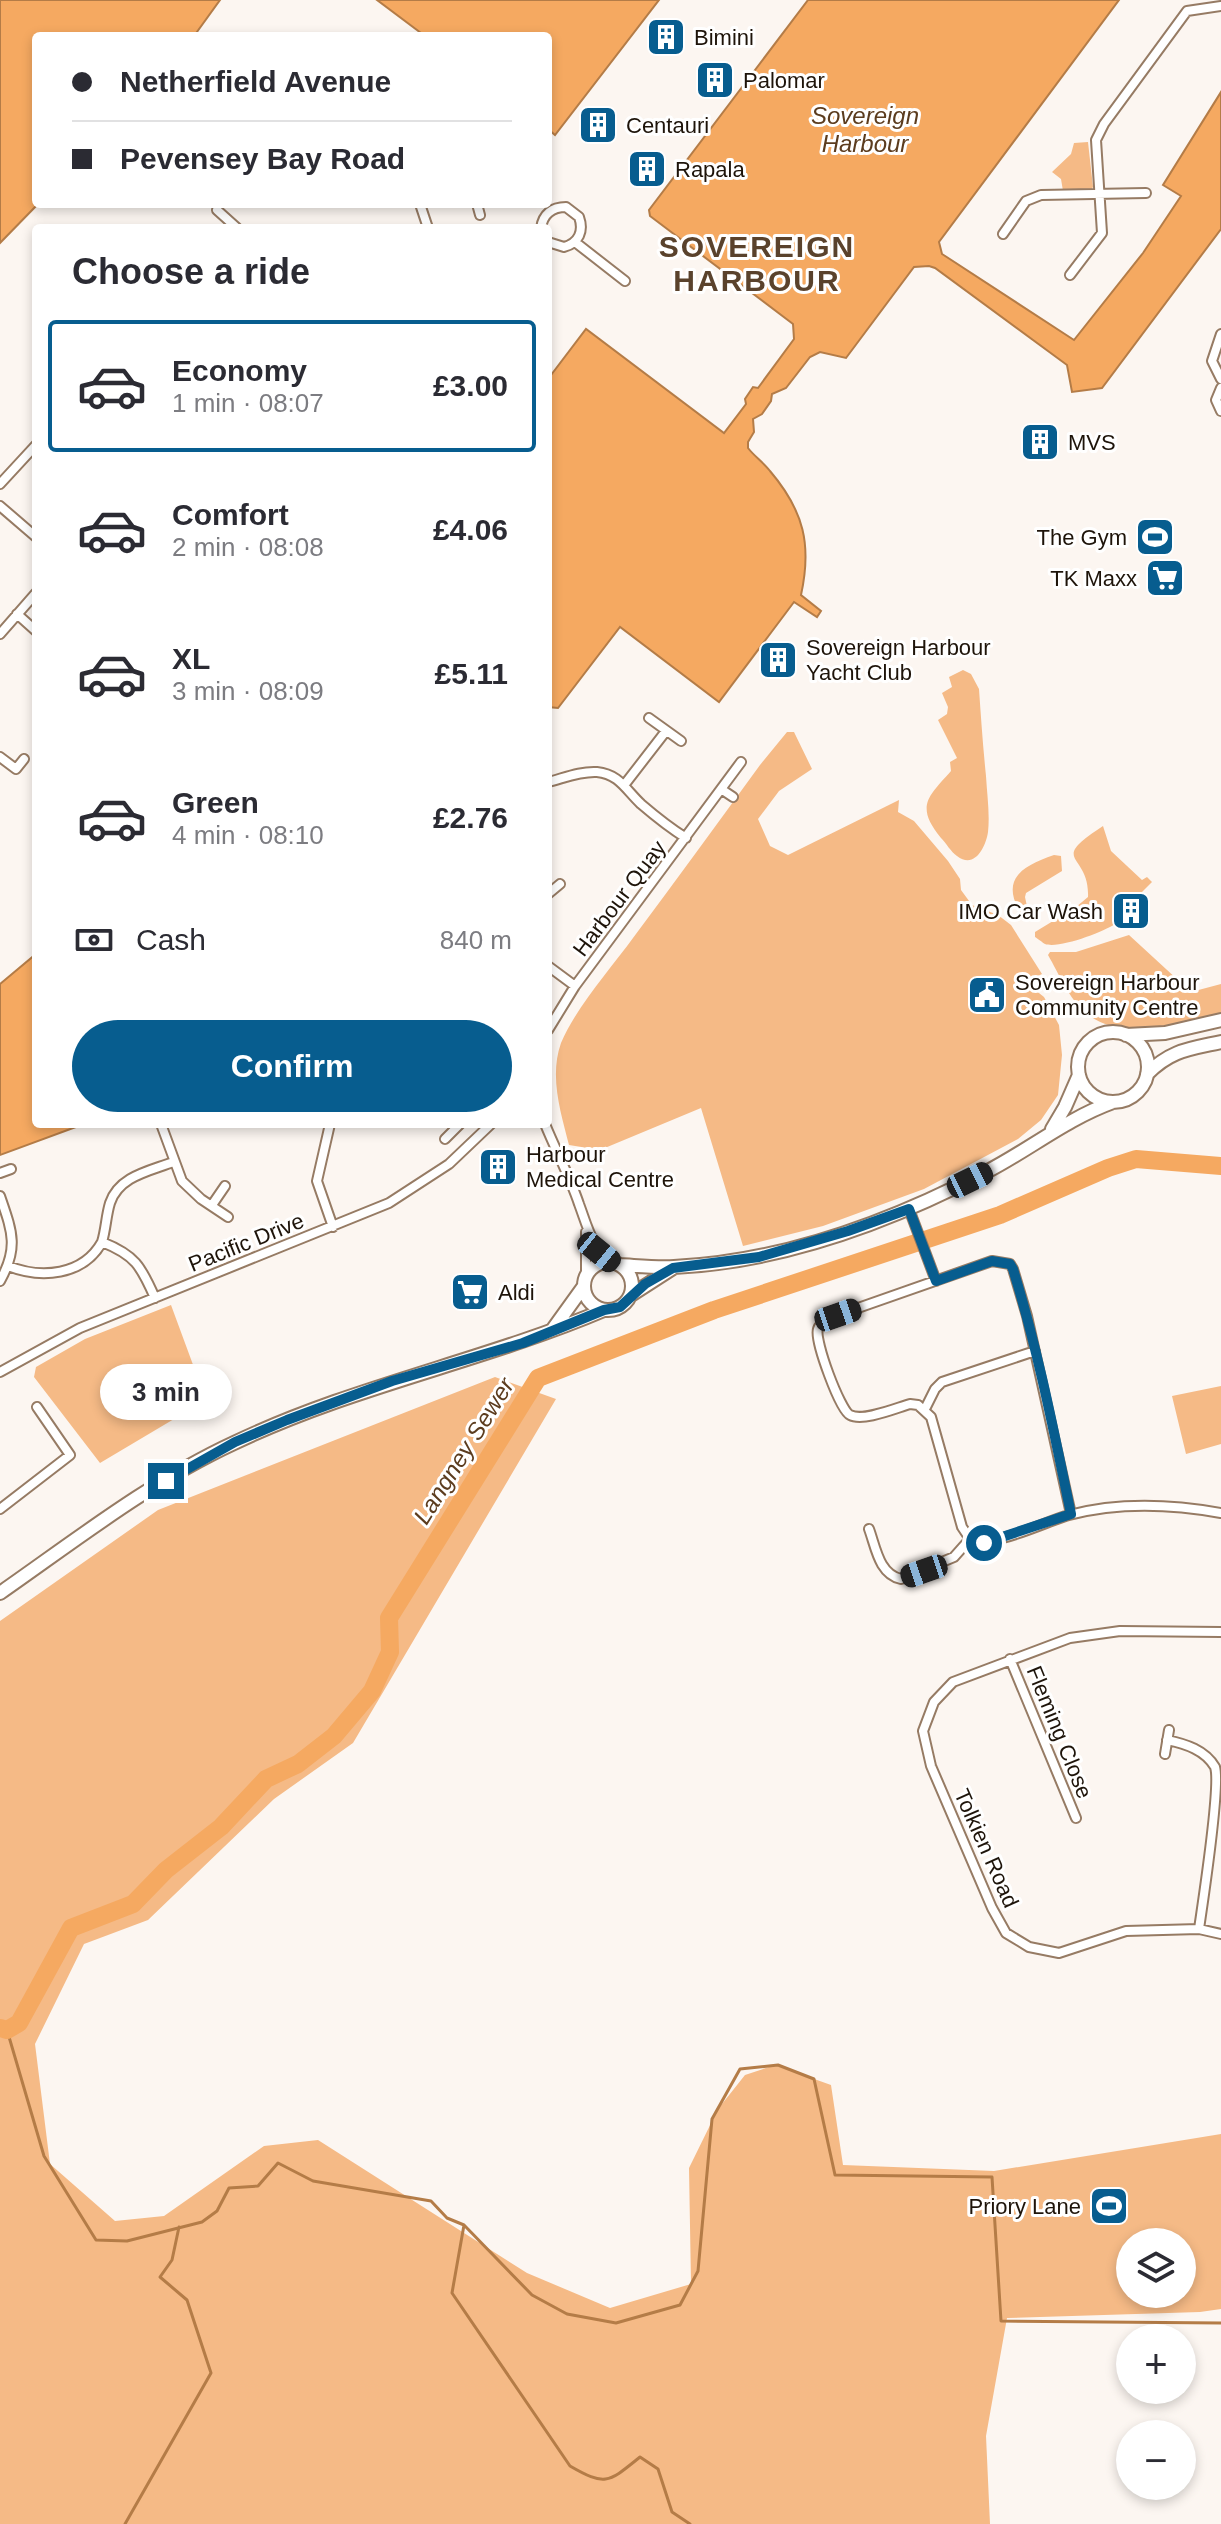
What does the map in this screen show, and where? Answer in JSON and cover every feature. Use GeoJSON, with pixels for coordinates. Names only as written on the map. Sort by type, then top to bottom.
{"type":"FeatureCollection","features":[{"type":"Feature","properties":{"kind":"main road"},"geometry":{"type":"LineString","coordinates":[[1050,1132],[1079,1075],[1079,1058],[1089,1042],[1105,1034],[1165,1033],[1221,1020]]}},
{"type":"Feature","properties":{"kind":"main road"},"geometry":{"type":"LineString","coordinates":[[1126,1035],[1138,1043],[1144,1053],[1147,1074]]}},
{"type":"Feature","properties":{"kind":"main road"},"geometry":{"type":"LineString","coordinates":[[553,1329],[597,1265],[673,1268],[759,1257],[848,1231],[909,1209],[988,1171],[1082,1113],[1129,1098],[1165,1057],[1179,1050],[1221,1042]]}},
{"type":"Feature","properties":{"kind":"main road"},"geometry":{"type":"LineString","coordinates":[[1079,1075],[1090,1094],[1113,1102]]}},
{"type":"Feature","properties":{"kind":"main road"},"geometry":{"type":"LineString","coordinates":[[616,1264],[632,1281],[631,1295]]}},
{"type":"Feature","properties":{"kind":"main road"},"geometry":{"type":"LineString","coordinates":[[0,1593],[163,1482],[235,1442],[392,1381],[523,1343],[604,1310],[620,1307],[631,1295],[673,1268]]}},
{"type":"Feature","properties":{"kind":"main road"},"geometry":{"type":"LineString","coordinates":[[585,1282],[590,1302],[604,1310]]}},
{"type":"Feature","properties":{"kind":"street"},"geometry":{"type":"LineString","coordinates":[[1184,0],[1187,11]]}},
{"type":"Feature","properties":{"kind":"street"},"geometry":{"type":"LineString","coordinates":[[1070,275],[1102,233],[1096,140],[1104,124],[1187,11],[1221,6]]}},
{"type":"Feature","properties":{"kind":"street"},"geometry":{"type":"LineString","coordinates":[[1003,234],[1026,201],[1041,195],[1146,193]]}},
{"type":"Feature","properties":{"kind":"street"},"geometry":{"type":"LineString","coordinates":[[543,224],[547,213],[566,207],[575,213],[581,223],[582,230],[575,242],[564,247],[552,243]]}},
{"type":"Feature","properties":{"kind":"street"},"geometry":{"type":"LineString","coordinates":[[478,208],[480,215]]}},
{"type":"Feature","properties":{"kind":"street"},"geometry":{"type":"LineString","coordinates":[[217,210],[233,224]]}},
{"type":"Feature","properties":{"kind":"street"},"geometry":{"type":"LineString","coordinates":[[575,242],[625,281]]}},
{"type":"Feature","properties":{"kind":"street"},"geometry":{"type":"LineString","coordinates":[[1221,334],[1212,361],[1221,379]]}},
{"type":"Feature","properties":{"kind":"street"},"geometry":{"type":"LineString","coordinates":[[1221,388],[1216,400],[1221,411]]}},
{"type":"Feature","properties":{"kind":"street"},"geometry":{"type":"LineString","coordinates":[[0,484],[32,449]]}},
{"type":"Feature","properties":{"kind":"street"},"geometry":{"type":"LineString","coordinates":[[0,506],[32,534]]}},
{"type":"Feature","properties":{"kind":"street"},"geometry":{"type":"LineString","coordinates":[[0,634],[32,597]]}},
{"type":"Feature","properties":{"kind":"street"},"geometry":{"type":"LineString","coordinates":[[17,614],[32,627]]}},
{"type":"Feature","properties":{"kind":"street"},"geometry":{"type":"LineString","coordinates":[[649,718],[681,741]]}},
{"type":"Feature","properties":{"kind":"street"},"geometry":{"type":"LineString","coordinates":[[625,784],[666,731]]}},
{"type":"Feature","properties":{"kind":"street"},"geometry":{"type":"LineString","coordinates":[[0,757],[16,769],[24,759]]}},
{"type":"Feature","properties":{"kind":"street","name":"Harbour Quay"},"geometry":{"type":"LineString","coordinates":[[552,1023],[575,986],[741,762]]}},
{"type":"Feature","properties":{"kind":"street"},"geometry":{"type":"LineString","coordinates":[[552,781],[581,773],[610,775],[625,784],[639,802],[686,838]]}},
{"type":"Feature","properties":{"kind":"street"},"geometry":{"type":"LineString","coordinates":[[721,789],[733,797]]}},
{"type":"Feature","properties":{"kind":"street"},"geometry":{"type":"LineString","coordinates":[[552,891],[560,884]]}},
{"type":"Feature","properties":{"kind":"street"},"geometry":{"type":"LineString","coordinates":[[552,900],[555,905]]}},
{"type":"Feature","properties":{"kind":"street"},"geometry":{"type":"LineString","coordinates":[[552,969],[575,986]]}},
{"type":"Feature","properties":{"kind":"street"},"geometry":{"type":"LineString","coordinates":[[162,1128],[182,1181],[228,1217]]}},
{"type":"Feature","properties":{"kind":"street"},"geometry":{"type":"LineString","coordinates":[[329,1128],[317,1181],[333,1227]]}},
{"type":"Feature","properties":{"kind":"street"},"geometry":{"type":"LineString","coordinates":[[445,1139],[455,1128]]}},
{"type":"Feature","properties":{"kind":"street","name":"Pacific Drive"},"geometry":{"type":"LineString","coordinates":[[0,1372],[80,1328],[333,1227],[403,1195],[449,1164],[487,1128]]}},
{"type":"Feature","properties":{"kind":"street"},"geometry":{"type":"LineString","coordinates":[[547,1128],[580,1206],[586,1232],[585,1282]]}},
{"type":"Feature","properties":{"kind":"street"},"geometry":{"type":"LineString","coordinates":[[8,1266],[32,1273],[67,1270],[86,1261],[102,1242],[108,1207],[119,1186],[132,1177],[173,1162]]}},
{"type":"Feature","properties":{"kind":"street"},"geometry":{"type":"LineString","coordinates":[[0,1173],[11,1169]]}},
{"type":"Feature","properties":{"kind":"street"},"geometry":{"type":"LineString","coordinates":[[212,1205],[225,1186]]}},
{"type":"Feature","properties":{"kind":"street"},"geometry":{"type":"LineString","coordinates":[[0,1196],[13,1235],[8,1266],[0,1281]]}},
{"type":"Feature","properties":{"kind":"street"},"geometry":{"type":"LineString","coordinates":[[909,1209],[936,1281]]}},
{"type":"Feature","properties":{"kind":"street"},"geometry":{"type":"LineString","coordinates":[[586,1232],[599,1252],[616,1264]]}},
{"type":"Feature","properties":{"kind":"street"},"geometry":{"type":"LineString","coordinates":[[102,1242],[132,1257],[155,1298]]}},
{"type":"Feature","properties":{"kind":"street"},"geometry":{"type":"LineString","coordinates":[[1071,1514],[1027,1316],[1010,1264],[992,1261],[824,1321],[818,1330],[819,1343],[841,1404],[852,1416],[862,1418],[910,1404],[925,1409],[931,1417],[962,1527],[970,1539],[992,1542],[1071,1514],[1135,1506],[1180,1507],[1221,1513]]}},
{"type":"Feature","properties":{"kind":"street"},"geometry":{"type":"LineString","coordinates":[[925,1409],[942,1382],[1035,1351]]}},
{"type":"Feature","properties":{"kind":"street"},"geometry":{"type":"LineString","coordinates":[[0,1509],[70,1455],[37,1407]]}},
{"type":"Feature","properties":{"kind":"street"},"geometry":{"type":"LineString","coordinates":[[869,1529],[884,1571],[901,1579],[954,1557],[970,1539]]}},
{"type":"Feature","properties":{"kind":"street"},"geometry":{"type":"LineString","coordinates":[[1010,1659],[1070,1638],[1107,1632],[1221,1632]]}},
{"type":"Feature","properties":{"kind":"street","name":"Tolkien Road"},"geometry":{"type":"LineString","coordinates":[[1010,1659],[953,1682],[934,1702],[923,1731],[931,1766],[992,1908],[1006,1933],[1029,1947],[1059,1953],[1126,1931],[1199,1929],[1221,1934]]}},
{"type":"Feature","properties":{"kind":"street","name":"Fleming Close"},"geometry":{"type":"LineString","coordinates":[[1010,1659],[1076,1818]]}},
{"type":"Feature","properties":{"kind":"street"},"geometry":{"type":"LineString","coordinates":[[1165,1754],[1168,1735],[1205,1754],[1217,1770],[1219,1795],[1199,1929]]}},
{"type":"Feature","properties":{"kind":"shaded area"},"geometry":{"type":"Polygon","coordinates":[[[1088,142],[1093,187],[1091,190],[1063,191],[1061,179],[1052,172],[1071,154],[1074,143],[1088,142]]]}},
{"type":"Feature","properties":{"kind":"shaded area"},"geometry":{"type":"Polygon","coordinates":[[[963,670],[971,674],[979,689],[989,811],[985,844],[969,860],[963,860],[951,850],[933,827],[927,810],[931,795],[951,771],[950,762],[957,758],[938,720],[947,714],[948,707],[942,693],[952,687],[949,677],[963,670]]]}},
{"type":"Feature","properties":{"kind":"shaded area"},"geometry":{"type":"Polygon","coordinates":[[[787,732],[794,732],[812,769],[779,791],[758,819],[770,846],[788,855],[899,800],[898,812],[914,821],[948,861],[960,879],[961,890],[972,905],[998,915],[1011,925],[1042,974],[1025,982],[1044,997],[1059,1025],[1062,1055],[1058,1095],[1041,1120],[1018,1139],[924,1189],[823,1226],[743,1246],[701,1108],[600,1150],[569,1145],[558,1095],[556,1069],[561,1043],[584,1003],[787,732]]]}},
{"type":"Feature","properties":{"kind":"shaded area"},"geometry":{"type":"Polygon","coordinates":[[[1103,826],[1111,851],[1142,880],[1147,877],[1152,882],[1113,921],[1115,924],[1070,942],[1045,944],[1035,937],[1035,932],[1088,897],[1087,883],[1074,853],[1077,846],[1103,826]]]}},
{"type":"Feature","properties":{"kind":"shaded area"},"geometry":{"type":"Polygon","coordinates":[[[1054,855],[1061,856],[1062,871],[1026,893],[1029,916],[1023,917],[1016,904],[1013,884],[1023,870],[1054,855]]]}},
{"type":"Feature","properties":{"kind":"shaded area"},"geometry":{"type":"Polygon","coordinates":[[[1129,935],[1191,992],[1221,984],[1221,1013],[1170,1025],[1134,1029],[1100,1022],[1086,1013],[1069,994],[1048,955],[1050,952],[1076,952],[1129,935]]]}},
{"type":"Feature","properties":{"kind":"shaded area"},"geometry":{"type":"Polygon","coordinates":[[[171,1305],[206,1400],[100,1463],[34,1377],[36,1367],[85,1339],[171,1305]]]}},
{"type":"Feature","properties":{"kind":"shaded area"},"geometry":{"type":"Polygon","coordinates":[[[495,1377],[556,1399],[353,1743],[274,1799],[148,1920],[84,1944],[35,2044],[50,2164],[115,2221],[164,2216],[264,2146],[318,2140],[527,2273],[610,2308],[691,2284],[689,2168],[718,2109],[745,2075],[775,2065],[831,2085],[843,2165],[994,2171],[1221,2134],[1221,2309],[1007,2318],[986,2436],[990,2524],[0,2524],[0,1621],[158,1510],[495,1377]]]}},
{"type":"Feature","properties":{"kind":"shaded area"},"geometry":{"type":"Polygon","coordinates":[[[1221,1386],[1221,1444],[1186,1454],[1172,1396],[1221,1386]]]}},
{"type":"Feature","properties":{"kind":"water"},"geometry":{"type":"Polygon","coordinates":[[[0,0],[220,0],[197,32],[32,32],[34,208],[0,243],[0,0]]]}},
{"type":"Feature","properties":{"kind":"water"},"geometry":{"type":"Polygon","coordinates":[[[377,0],[659,0],[555,135],[552,132],[552,32],[420,32],[377,0]]]}},
{"type":"Feature","properties":{"kind":"water","name":"Sovereign Harbour"},"geometry":{"type":"Polygon","coordinates":[[[808,0],[1119,0],[939,242],[942,254],[1074,340],[1143,253],[1181,196],[1163,185],[1221,92],[1221,229],[1102,388],[1072,392],[1067,365],[935,268],[914,267],[846,358],[820,352],[810,357],[786,388],[772,394],[762,414],[753,419],[754,432],[748,448],[782,486],[798,515],[806,560],[801,595],[821,611],[817,617],[794,602],[719,702],[620,627],[558,708],[552,707],[552,374],[586,329],[724,433],[746,404],[745,399],[753,387],[758,388],[794,339],[793,324],[650,216],[649,210],[808,0]]]}},
{"type":"Feature","properties":{"kind":"water"},"geometry":{"type":"Polygon","coordinates":[[[32,957],[32,1128],[73,1128],[0,1155],[0,984],[32,957]]]}},
{"type":"Feature","properties":{"kind":"waterway","name":"Langney Sewer"},"geometry":{"type":"LineString","coordinates":[[0,2028],[7,2030],[19,2023],[71,1928],[133,1904],[166,1870],[221,1827],[266,1779],[298,1764],[334,1736],[372,1691],[390,1652],[389,1618],[538,1378],[714,1310],[1000,1215],[1136,1159],[1221,1166]]}},
{"type":"Feature","properties":{"kind":"waterway"},"geometry":{"type":"LineString","coordinates":[[7,2030],[44,2156],[96,2240],[127,2241],[202,2222],[217,2211],[229,2188],[258,2186],[278,2163],[313,2181],[431,2201],[447,2218],[464,2225],[532,2295],[567,2314],[616,2323],[680,2305],[698,2271],[712,2119],[740,2069],[778,2065],[814,2079],[835,2175],[992,2177],[1001,2321],[1221,2323]]}},
{"type":"Feature","properties":{"kind":"waterway"},"geometry":{"type":"LineString","coordinates":[[464,2225],[452,2293],[570,2466],[592,2477],[607,2479],[640,2457],[658,2469],[672,2512],[690,2524]]}},
{"type":"Feature","properties":{"kind":"waterway"},"geometry":{"type":"LineString","coordinates":[[125,2524],[211,2373],[187,2300],[160,2277],[172,2260],[179,2227]]}},
{"type":"Feature","properties":{"kind":"place","name":"Bimini"},"geometry":{"type":"Point","coordinates":[666,37]}},
{"type":"Feature","properties":{"kind":"place","name":"Palomar"},"geometry":{"type":"Point","coordinates":[715,80]}},
{"type":"Feature","properties":{"kind":"place","name":"Centauri"},"geometry":{"type":"Point","coordinates":[598,125]}},
{"type":"Feature","properties":{"kind":"place","name":"Rapala"},"geometry":{"type":"Point","coordinates":[647,169]}},
{"type":"Feature","properties":{"kind":"place","name":"MVS"},"geometry":{"type":"Point","coordinates":[1040,442]}},
{"type":"Feature","properties":{"kind":"place","name":"The Gym"},"geometry":{"type":"Point","coordinates":[1155,537]}},
{"type":"Feature","properties":{"kind":"place","name":"TK Maxx"},"geometry":{"type":"Point","coordinates":[1165,578]}},
{"type":"Feature","properties":{"kind":"place","name":"Sovereign Harbour Yacht Club"},"geometry":{"type":"Point","coordinates":[778,660]}},
{"type":"Feature","properties":{"kind":"place","name":"IMO Car Wash"},"geometry":{"type":"Point","coordinates":[1131,911]}},
{"type":"Feature","properties":{"kind":"place","name":"Sovereign Harbour Community Centre"},"geometry":{"type":"Point","coordinates":[987,995]}},
{"type":"Feature","properties":{"kind":"place","name":"Harbour Medical Centre"},"geometry":{"type":"Point","coordinates":[498,1167]}},
{"type":"Feature","properties":{"kind":"place","name":"Aldi"},"geometry":{"type":"Point","coordinates":[470,1292]}},
{"type":"Feature","properties":{"kind":"place","name":"Priory Lane"},"geometry":{"type":"Point","coordinates":[1109,2206]}},
{"type":"Feature","properties":{"kind":"district","name":"SOVEREIGN HARBOUR"},"geometry":{"type":"Point","coordinates":[757,264]}},
{"type":"Feature","properties":{"kind":"route"},"geometry":{"type":"LineString","coordinates":[[166,1481],[235,1442],[287,1420],[392,1381],[523,1343],[604,1310],[620,1307],[645,1284],[673,1268],[759,1257],[909,1209],[936,1281],[992,1261],[1010,1264],[1027,1316],[1049,1413],[1071,1514],[984,1543]]}}]}
